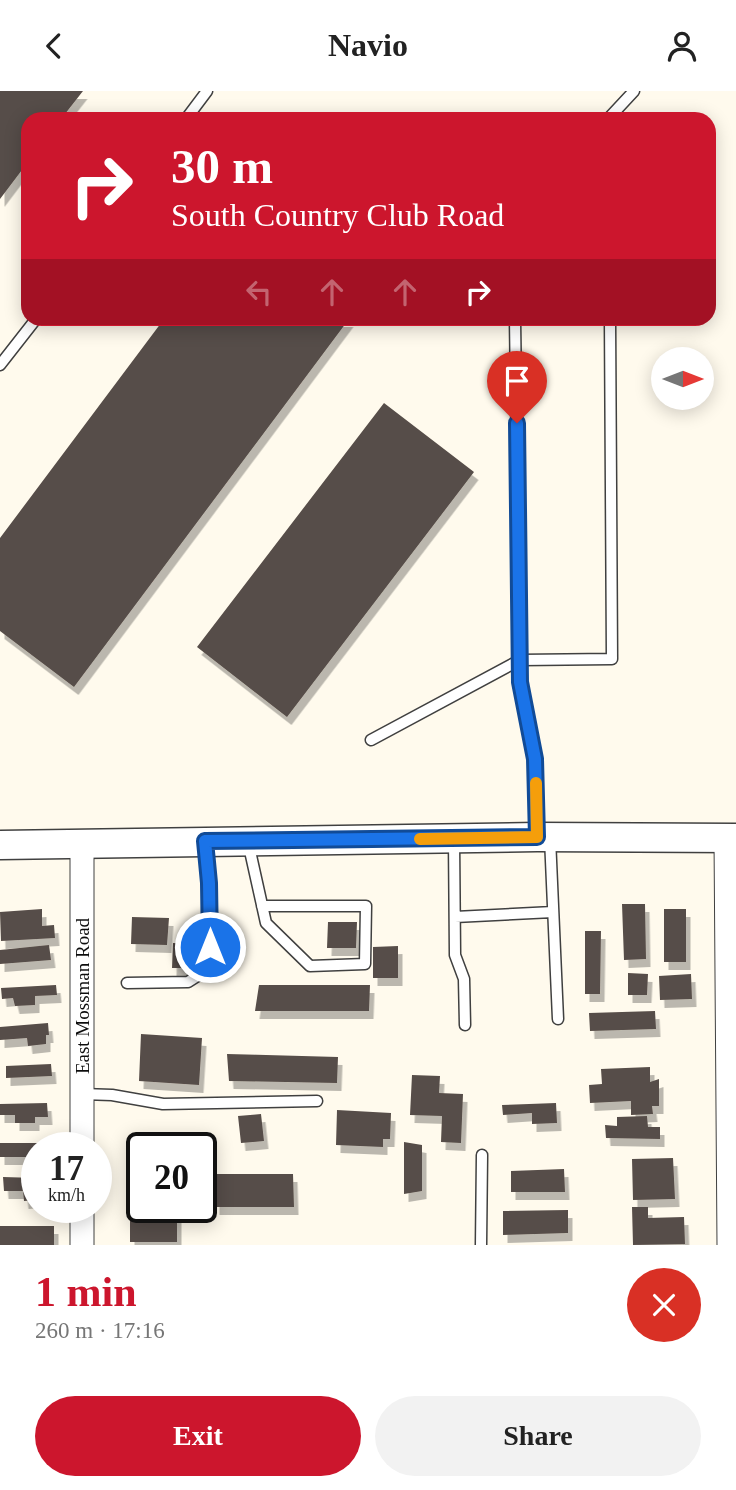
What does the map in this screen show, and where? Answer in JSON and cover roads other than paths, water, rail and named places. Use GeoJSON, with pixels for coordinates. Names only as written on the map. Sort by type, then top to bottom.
{"type":"FeatureCollection","features":[{"type":"Feature","properties":{"kind":"street"},"geometry":{"type":"LineString","coordinates":[[0,845],[544,837],[731,838],[729,1245]]}},
{"type":"Feature","properties":{"kind":"street","name":"East Mossman Road"},"geometry":{"type":"LineString","coordinates":[[82,844],[82,1132]]}},
{"type":"Feature","properties":{"kind":"street"},"geometry":{"type":"LineString","coordinates":[[82,1223],[82,1245]]}},
{"type":"Feature","properties":{"kind":"lane"},"geometry":{"type":"LineString","coordinates":[[192,112],[208,91]]}},
{"type":"Feature","properties":{"kind":"lane"},"geometry":{"type":"LineString","coordinates":[[614,112],[634,91]]}},
{"type":"Feature","properties":{"kind":"lane"},"geometry":{"type":"LineString","coordinates":[[0,365],[31,326]]}},
{"type":"Feature","properties":{"kind":"lane"},"geometry":{"type":"LineString","coordinates":[[515,326],[520,682],[535,759],[552,884],[558,1019]]}},
{"type":"Feature","properties":{"kind":"lane"},"geometry":{"type":"LineString","coordinates":[[371,740],[520,660],[612,659],[610,326]]}},
{"type":"Feature","properties":{"kind":"lane"},"geometry":{"type":"LineString","coordinates":[[454,839],[455,955],[464,979],[465,1025]]}},
{"type":"Feature","properties":{"kind":"lane"},"geometry":{"type":"LineString","coordinates":[[127,983],[188,982],[210,968],[209,883],[205,841]]}},
{"type":"Feature","properties":{"kind":"lane"},"geometry":{"type":"LineString","coordinates":[[248,842],[262,906],[266,923],[310,966],[365,964],[366,906],[262,906]]}},
{"type":"Feature","properties":{"kind":"lane"},"geometry":{"type":"LineString","coordinates":[[455,918],[553,912]]}},
{"type":"Feature","properties":{"kind":"lane"},"geometry":{"type":"LineString","coordinates":[[82,1094],[112,1095],[163,1104],[317,1101]]}},
{"type":"Feature","properties":{"kind":"lane"},"geometry":{"type":"LineString","coordinates":[[481,1245],[482,1155]]}}]}
